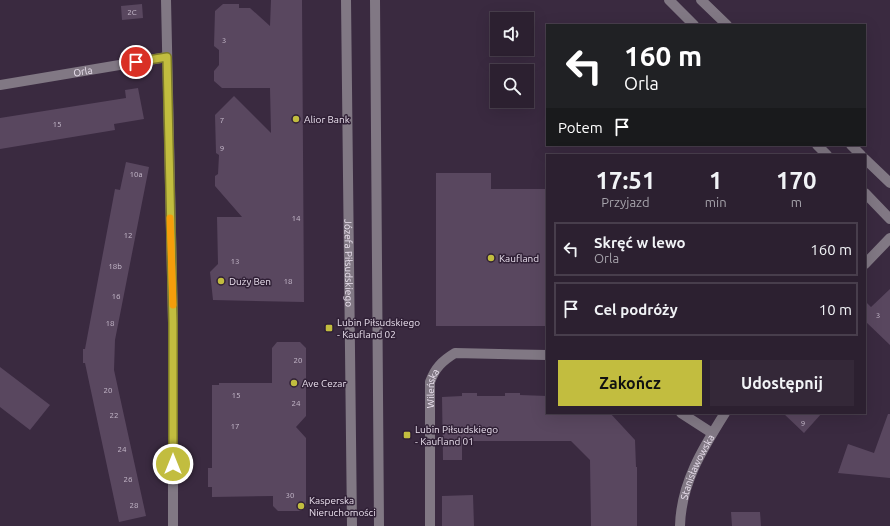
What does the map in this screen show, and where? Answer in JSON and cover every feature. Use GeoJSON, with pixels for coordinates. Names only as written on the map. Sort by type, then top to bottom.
{"type":"FeatureCollection","features":[{"type":"Feature","properties":{"kind":"street"},"geometry":{"type":"LineString","coordinates":[[166,0],[173,323],[173,526]]}},
{"type":"Feature","properties":{"kind":"street","name":"Józefa Piłsudskiego"},"geometry":{"type":"LineString","coordinates":[[346,0],[352,526]]}},
{"type":"Feature","properties":{"kind":"street"},"geometry":{"type":"LineString","coordinates":[[375,0],[379,526]]}},
{"type":"Feature","properties":{"kind":"street"},"geometry":{"type":"LineString","coordinates":[[668,0],[693,24]]}},
{"type":"Feature","properties":{"kind":"street"},"geometry":{"type":"LineString","coordinates":[[701,0],[726,24]]}},
{"type":"Feature","properties":{"kind":"street","name":"Orla"},"geometry":{"type":"LineString","coordinates":[[0,85],[167,57]]}},
{"type":"Feature","properties":{"kind":"street"},"geometry":{"type":"LineString","coordinates":[[818,146],[826,154]]}},
{"type":"Feature","properties":{"kind":"street"},"geometry":{"type":"LineString","coordinates":[[852,146],[860,154]]}},
{"type":"Feature","properties":{"kind":"street"},"geometry":{"type":"LineString","coordinates":[[866,160],[890,183]]}},
{"type":"Feature","properties":{"kind":"street"},"geometry":{"type":"LineString","coordinates":[[866,195],[890,218]]}},
{"type":"Feature","properties":{"kind":"street"},"geometry":{"type":"LineString","coordinates":[[866,263],[890,238]]}},
{"type":"Feature","properties":{"kind":"street","name":"Wileńska"},"geometry":{"type":"LineString","coordinates":[[430,526],[430,382],[435,369],[444,359],[455,353],[546,355]]}},
{"type":"Feature","properties":{"kind":"street"},"geometry":{"type":"LineString","coordinates":[[683,414],[712,433]]}},
{"type":"Feature","properties":{"kind":"street","name":"Stanisławowska"},"geometry":{"type":"LineString","coordinates":[[680,526],[680,514],[690,473],[724,414]]}},
{"type":"Feature","properties":{"kind":"building"},"geometry":{"type":"Polygon","coordinates":[[[271,0],[302,0],[304,302],[213,300],[210,272],[218,264],[217,217],[242,217],[215,186],[215,176],[218,174],[219,155],[216,153],[215,115],[234,96],[271,133],[270,88],[222,88],[214,81],[214,71],[219,65],[219,50],[214,46],[215,11],[223,4],[239,4],[239,8],[250,8],[270,26],[271,0]]]}},
{"type":"Feature","properties":{"kind":"building"},"geometry":{"type":"Polygon","coordinates":[[[142,4],[143,18],[122,20],[121,6],[142,4]]]}},
{"type":"Feature","properties":{"kind":"building"},"geometry":{"type":"Polygon","coordinates":[[[138,88],[144,119],[114,124],[115,130],[0,149],[0,118],[126,98],[125,90],[138,88]]]}},
{"type":"Feature","properties":{"kind":"building"},"geometry":{"type":"Polygon","coordinates":[[[126,162],[149,167],[115,340],[114,370],[146,516],[119,522],[85,363],[83,363],[83,349],[85,349],[115,189],[120,190],[126,162]]]}},
{"type":"Feature","properties":{"kind":"building","name":"Kaufland"},"geometry":{"type":"Polygon","coordinates":[[[436,173],[491,173],[491,189],[546,189],[546,326],[436,326],[436,173]]]}},
{"type":"Feature","properties":{"kind":"building"},"geometry":{"type":"Polygon","coordinates":[[[890,289],[890,345],[866,322],[866,302],[871,307],[890,289]]]}},
{"type":"Feature","properties":{"kind":"building"},"geometry":{"type":"Polygon","coordinates":[[[277,342],[300,342],[306,348],[306,416],[296,427],[306,438],[306,506],[301,511],[278,511],[273,506],[273,496],[212,497],[212,487],[208,487],[208,468],[212,468],[212,385],[219,385],[219,383],[272,383],[272,348],[277,342]]]}},
{"type":"Feature","properties":{"kind":"building"},"geometry":{"type":"Polygon","coordinates":[[[0,367],[50,405],[30,430],[0,407],[0,367]]]}},
{"type":"Feature","properties":{"kind":"building"},"geometry":{"type":"Polygon","coordinates":[[[462,393],[477,393],[477,396],[505,396],[505,393],[546,396],[546,414],[611,414],[635,440],[637,467],[637,526],[591,526],[590,460],[571,441],[462,441],[462,460],[443,460],[442,397],[462,396],[462,393]]]}},
{"type":"Feature","properties":{"kind":"building"},"geometry":{"type":"Polygon","coordinates":[[[784,414],[821,414],[804,433],[784,414]]]}},
{"type":"Feature","properties":{"kind":"building"},"geometry":{"type":"Polygon","coordinates":[[[888,414],[890,414],[890,478],[838,473],[848,444],[874,453],[888,414]]]}},
{"type":"Feature","properties":{"kind":"building"},"geometry":{"type":"Polygon","coordinates":[[[473,495],[474,526],[442,526],[442,496],[473,495]]]}},
{"type":"Feature","properties":{"kind":"building"},"geometry":{"type":"Polygon","coordinates":[[[731,512],[760,512],[761,526],[732,526],[731,512]]]}},
{"type":"Feature","properties":{"kind":"slow traffic"},"geometry":{"type":"LineString","coordinates":[[170,218],[173,305]]}},
{"type":"Feature","properties":{"kind":"place","name":"Alior Bank"},"geometry":{"type":"Point","coordinates":[296,119]}},
{"type":"Feature","properties":{"kind":"place","name":"Kaufland"},"geometry":{"type":"Point","coordinates":[491,258]}},
{"type":"Feature","properties":{"kind":"place","name":"Duży Ben"},"geometry":{"type":"Point","coordinates":[221,281]}},
{"type":"Feature","properties":{"kind":"place","name":"Lubin Piłsudskiego - Kaufland 02"},"geometry":{"type":"Point","coordinates":[329,328]}},
{"type":"Feature","properties":{"kind":"place","name":"Ave Cezar"},"geometry":{"type":"Point","coordinates":[294,383]}},
{"type":"Feature","properties":{"kind":"place","name":"Lubin Piłsudskiego - Kaufland 01"},"geometry":{"type":"Point","coordinates":[407,435]}},
{"type":"Feature","properties":{"kind":"place","name":"Kasperska Nieruchomości"},"geometry":{"type":"Point","coordinates":[301,506]}},
{"type":"Feature","properties":{"kind":"route"},"geometry":{"type":"LineString","coordinates":[[136,62],[167,57],[173,323],[173,464]]}}]}
